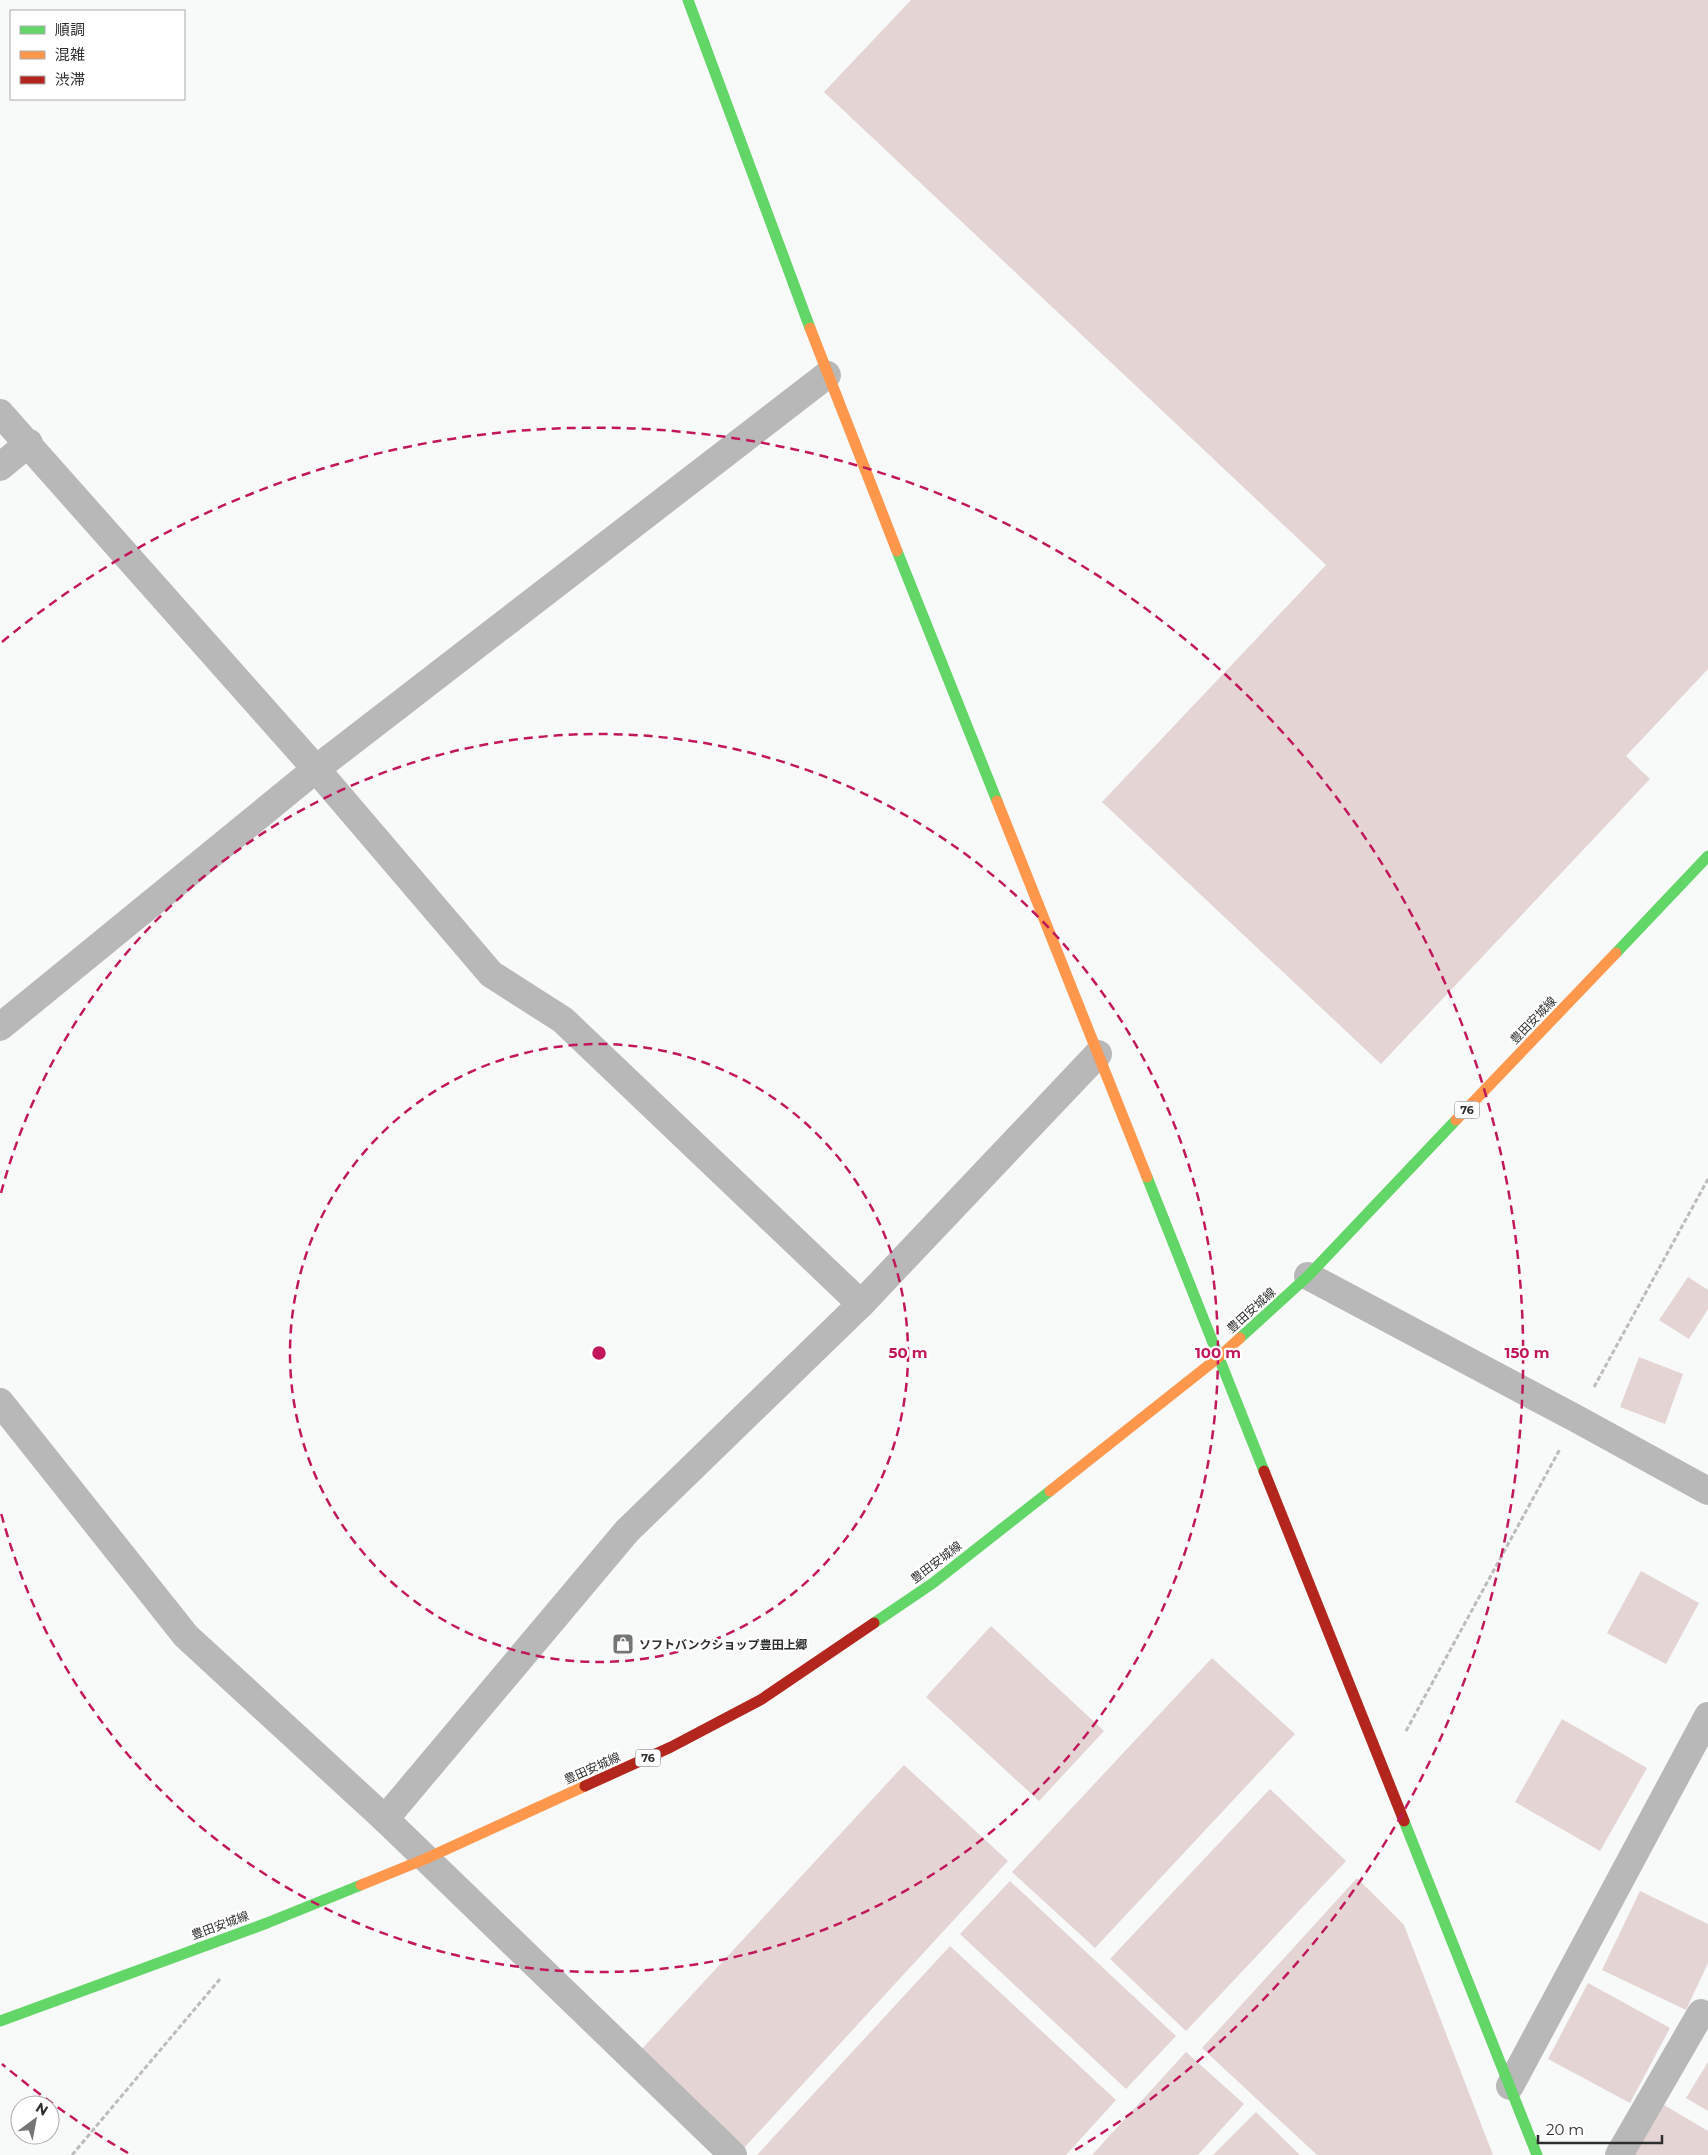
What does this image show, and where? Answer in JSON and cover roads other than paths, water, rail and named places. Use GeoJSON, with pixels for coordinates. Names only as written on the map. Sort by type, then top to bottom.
{"type":"FeatureCollection","features":[{"type":"Feature","properties":{"kind":"street"},"geometry":{"type":"LineString","coordinates":[[688,0],[827,375],[1537,2155]]}},
{"type":"Feature","properties":{"kind":"street"},"geometry":{"type":"LineString","coordinates":[[0,1027],[316,769],[827,375]]}},
{"type":"Feature","properties":{"kind":"street"},"geometry":{"type":"LineString","coordinates":[[0,413],[316,769],[491,974],[563,1020],[861,1304]]}},
{"type":"Feature","properties":{"kind":"street"},"geometry":{"type":"LineString","coordinates":[[0,467],[29,444]]}},
{"type":"Feature","properties":{"kind":"street","name":"豊田安城線"},"geometry":{"type":"LineString","coordinates":[[0,2021],[267,1923],[425,1859],[671,1747],[762,1699],[933,1583],[1219,1357],[1308,1276],[1708,856]]}},
{"type":"Feature","properties":{"kind":"street"},"geometry":{"type":"LineString","coordinates":[[385,1819],[627,1531],[861,1304],[1098,1054]]}},
{"type":"Feature","properties":{"kind":"street"},"geometry":{"type":"LineString","coordinates":[[1308,1276],[1708,1491]]}},
{"type":"Feature","properties":{"kind":"street"},"geometry":{"type":"LineString","coordinates":[[0,1402],[9,1432],[186,1636],[385,1819],[733,2155]]}},
{"type":"Feature","properties":{"kind":"street"},"geometry":{"type":"LineString","coordinates":[[1510,2086],[1708,1716]]}},
{"type":"Feature","properties":{"kind":"street"},"geometry":{"type":"LineString","coordinates":[[1619,2155],[1701,2013]]}},
{"type":"Feature","properties":{"kind":"place","name":"ソフトバンクショップ豊田上郷"},"geometry":{"type":"Point","coordinates":[623,1644]}}]}
